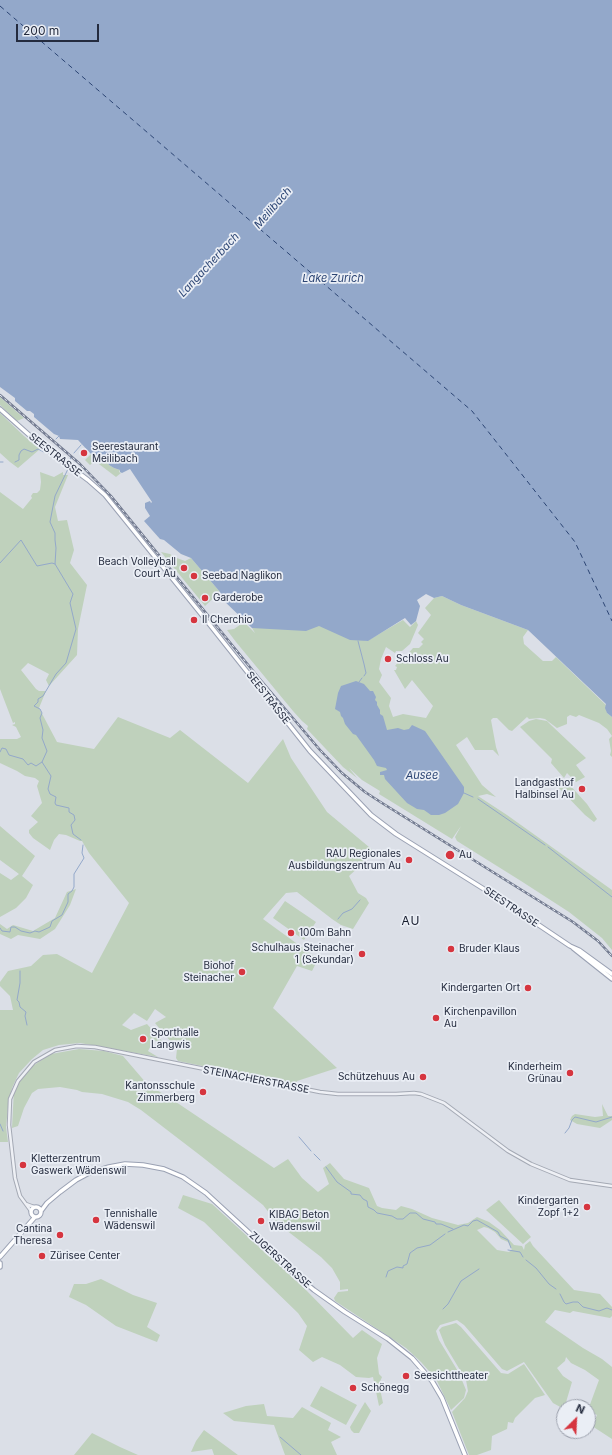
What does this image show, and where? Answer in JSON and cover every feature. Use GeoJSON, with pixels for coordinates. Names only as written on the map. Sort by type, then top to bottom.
{"type":"FeatureCollection","features":[{"type":"Feature","properties":{"kind":"main road","name":"SEESTRASSE"},"geometry":{"type":"LineString","coordinates":[[0,409],[36,441],[88,480],[104,495],[210,625],[310,752],[371,816],[391,831],[591,958],[612,974]]}},
{"type":"Feature","properties":{"kind":"main road","name":"SEESTRASSE"},"geometry":{"type":"LineString","coordinates":[[570,946],[612,979]]}},
{"type":"Feature","properties":{"kind":"main road","name":"ZUGERSTRASSE"},"geometry":{"type":"LineString","coordinates":[[33,1212],[39,1216],[40,1209],[76,1180],[89,1173],[109,1167],[125,1164],[143,1165],[164,1169],[183,1177],[220,1204],[292,1272],[314,1290],[388,1339],[412,1358],[432,1381],[442,1398],[465,1455]]}},
{"type":"Feature","properties":{"kind":"main road"},"geometry":{"type":"LineString","coordinates":[[0,1268],[1,1256],[30,1223],[33,1212],[40,1209]]}},
{"type":"Feature","properties":{"kind":"street","name":"STEINACHERSTRASSE"},"geometry":{"type":"LineString","coordinates":[[33,1212],[18,1191],[12,1162],[9,1113],[12,1093],[22,1075],[30,1065],[39,1058],[60,1048],[83,1045],[320,1092],[338,1094],[421,1094],[444,1103],[508,1151],[531,1164],[570,1180],[612,1186]]}},
{"type":"Feature","properties":{"kind":"green space"},"geometry":{"type":"Polygon","coordinates":[[[0,397],[24,418],[17,421],[0,405],[0,397]]]}},
{"type":"Feature","properties":{"kind":"green space"},"geometry":{"type":"Polygon","coordinates":[[[0,413],[40,449],[18,468],[0,453],[0,413]]]}},
{"type":"Feature","properties":{"kind":"green space"},"geometry":{"type":"Polygon","coordinates":[[[91,454],[106,459],[109,465],[120,470],[119,472],[121,473],[116,477],[95,461],[90,465],[85,460],[91,454]]]}},
{"type":"Feature","properties":{"kind":"green space"},"geometry":{"type":"Polygon","coordinates":[[[40,472],[54,477],[63,472],[63,475],[68,475],[55,507],[58,521],[67,520],[74,550],[70,563],[87,585],[78,629],[77,655],[49,686],[46,680],[49,674],[28,663],[21,670],[36,689],[39,691],[46,691],[39,708],[57,742],[94,749],[118,717],[170,738],[180,730],[248,783],[283,739],[291,758],[327,812],[375,852],[349,876],[358,893],[366,898],[369,903],[353,929],[341,925],[297,892],[286,893],[263,919],[318,959],[312,971],[297,966],[273,1008],[337,1068],[297,1081],[296,1085],[178,1061],[176,1058],[177,1049],[155,1023],[166,1017],[155,1009],[147,1021],[134,1013],[122,1025],[131,1030],[147,1024],[163,1042],[161,1043],[154,1040],[148,1051],[158,1057],[80,1043],[59,1045],[43,1050],[19,1073],[12,1088],[8,1107],[6,1127],[8,1142],[0,1142],[0,1010],[13,1010],[10,996],[0,986],[0,982],[8,971],[31,966],[43,955],[57,954],[92,973],[129,903],[89,853],[82,841],[59,834],[54,840],[50,850],[33,838],[29,833],[29,830],[38,822],[31,816],[42,803],[37,786],[39,781],[35,778],[25,776],[0,763],[0,739],[17,739],[21,737],[16,727],[12,725],[15,724],[15,722],[13,723],[0,689],[0,492],[23,509],[32,498],[31,496],[33,493],[37,493],[40,490],[40,472]]]}},
{"type":"Feature","properties":{"kind":"green space","name":"Seebad Naglikon"},"geometry":{"type":"Polygon","coordinates":[[[161,552],[170,554],[185,561],[191,558],[220,592],[205,606],[161,552]]]}},
{"type":"Feature","properties":{"kind":"green space"},"geometry":{"type":"Polygon","coordinates":[[[442,596],[461,605],[528,630],[523,637],[524,644],[543,661],[552,661],[556,657],[606,705],[607,713],[612,717],[612,736],[607,729],[599,723],[579,715],[576,717],[570,715],[567,717],[567,724],[557,728],[545,719],[529,719],[527,717],[512,731],[509,730],[497,718],[493,718],[491,720],[499,756],[493,750],[475,750],[467,737],[456,745],[482,785],[496,797],[487,794],[478,796],[612,890],[612,950],[602,938],[569,912],[457,841],[455,837],[461,826],[452,839],[379,794],[380,791],[362,780],[349,768],[357,778],[343,767],[307,729],[308,726],[293,711],[227,630],[234,629],[244,622],[255,633],[252,628],[301,620],[367,641],[403,620],[410,627],[416,621],[418,625],[410,644],[402,651],[396,651],[395,653],[386,647],[379,669],[382,675],[379,682],[391,698],[389,706],[393,717],[403,714],[426,718],[433,706],[412,680],[405,689],[394,670],[396,670],[397,667],[395,666],[400,660],[413,648],[419,648],[423,644],[421,642],[424,639],[418,633],[431,615],[425,608],[434,598],[442,596]]]}},
{"type":"Feature","properties":{"kind":"green space"},"geometry":{"type":"Polygon","coordinates":[[[536,719],[547,721],[586,758],[576,765],[585,777],[576,782],[567,773],[564,778],[551,763],[552,759],[520,727],[529,721],[536,719]]]}},
{"type":"Feature","properties":{"kind":"green space"},"geometry":{"type":"Polygon","coordinates":[[[612,736],[612,757],[610,755],[611,751],[609,739],[612,736]]]}},
{"type":"Feature","properties":{"kind":"green space"},"geometry":{"type":"Polygon","coordinates":[[[567,782],[587,804],[597,819],[594,822],[585,815],[559,788],[567,782]]]}},
{"type":"Feature","properties":{"kind":"green space"},"geometry":{"type":"Polygon","coordinates":[[[0,826],[35,856],[22,876],[33,885],[26,898],[16,908],[0,917],[0,873],[11,880],[19,874],[0,860],[0,826]]]}},
{"type":"Feature","properties":{"kind":"green space"},"geometry":{"type":"Polygon","coordinates":[[[76,889],[70,905],[55,929],[40,939],[18,935],[11,939],[0,934],[0,924],[7,929],[13,925],[33,931],[55,918],[67,892],[76,889]]]}},
{"type":"Feature","properties":{"kind":"green space"},"geometry":{"type":"Polygon","coordinates":[[[285,901],[316,922],[304,940],[273,918],[285,901]]]}},
{"type":"Feature","properties":{"kind":"green space"},"geometry":{"type":"Polygon","coordinates":[[[79,1049],[104,1051],[123,1056],[147,1084],[274,1168],[288,1159],[302,1178],[318,1192],[329,1184],[323,1168],[330,1163],[344,1179],[369,1188],[377,1206],[382,1208],[396,1210],[401,1206],[432,1218],[458,1225],[468,1223],[477,1217],[489,1222],[500,1230],[514,1245],[522,1246],[524,1250],[525,1245],[530,1241],[574,1290],[600,1294],[612,1307],[612,1316],[610,1318],[573,1311],[570,1313],[555,1310],[545,1322],[612,1367],[612,1439],[596,1429],[596,1399],[592,1399],[599,1380],[585,1370],[571,1363],[566,1357],[565,1361],[557,1368],[563,1376],[572,1382],[567,1399],[556,1399],[556,1405],[553,1403],[524,1362],[507,1371],[502,1369],[464,1325],[457,1320],[440,1325],[436,1331],[439,1340],[459,1373],[466,1390],[464,1398],[451,1410],[436,1379],[421,1362],[406,1348],[335,1301],[334,1298],[338,1292],[348,1291],[348,1289],[340,1290],[340,1282],[332,1268],[321,1257],[277,1223],[263,1205],[141,1110],[128,1102],[102,1094],[82,1092],[60,1087],[38,1089],[32,1093],[24,1108],[18,1126],[12,1128],[14,1089],[28,1069],[51,1054],[79,1049]],[[484,1227],[477,1230],[497,1250],[509,1252],[512,1249],[508,1242],[501,1239],[495,1232],[484,1227]]]}},
{"type":"Feature","properties":{"kind":"green space"},"geometry":{"type":"Polygon","coordinates":[[[602,1104],[608,1116],[612,1116],[612,1120],[600,1128],[577,1124],[570,1120],[575,1114],[595,1117],[603,1116],[602,1104]]]}},
{"type":"Feature","properties":{"kind":"green space"},"geometry":{"type":"Polygon","coordinates":[[[183,1195],[212,1204],[305,1289],[353,1338],[362,1330],[382,1344],[377,1358],[379,1374],[382,1377],[379,1384],[383,1403],[379,1406],[373,1377],[356,1377],[340,1365],[322,1357],[313,1362],[299,1350],[307,1326],[298,1313],[204,1222],[178,1208],[183,1195]]]}},
{"type":"Feature","properties":{"kind":"green space"},"geometry":{"type":"Polygon","coordinates":[[[499,1200],[531,1237],[523,1244],[486,1210],[499,1200]]]}},
{"type":"Feature","properties":{"kind":"green space"},"geometry":{"type":"Polygon","coordinates":[[[101,1279],[133,1295],[157,1303],[147,1327],[160,1335],[157,1342],[116,1326],[86,1305],[69,1297],[74,1284],[86,1284],[101,1279]]]}},
{"type":"Feature","properties":{"kind":"green space"},"geometry":{"type":"Polygon","coordinates":[[[456,1323],[501,1373],[508,1374],[524,1364],[545,1395],[535,1398],[515,1418],[513,1423],[508,1422],[507,1429],[492,1436],[491,1450],[477,1455],[469,1455],[452,1412],[465,1398],[468,1391],[466,1380],[445,1345],[439,1330],[442,1327],[456,1323]]]}},
{"type":"Feature","properties":{"kind":"green space"},"geometry":{"type":"Polygon","coordinates":[[[321,1386],[357,1405],[346,1425],[310,1406],[321,1386]]]}},
{"type":"Feature","properties":{"kind":"green space"},"geometry":{"type":"Polygon","coordinates":[[[365,1402],[371,1411],[359,1433],[354,1433],[350,1427],[365,1402]]]}},
{"type":"Feature","properties":{"kind":"green space"},"geometry":{"type":"Polygon","coordinates":[[[264,1404],[267,1416],[293,1418],[302,1407],[331,1423],[328,1430],[341,1437],[331,1442],[337,1455],[285,1455],[274,1425],[234,1421],[223,1413],[246,1406],[264,1404]]]}},
{"type":"Feature","properties":{"kind":"green space"},"geometry":{"type":"Polygon","coordinates":[[[204,1430],[238,1455],[214,1455],[212,1449],[191,1452],[196,1441],[204,1430]]]}},
{"type":"Feature","properties":{"kind":"green space"},"geometry":{"type":"Polygon","coordinates":[[[92,1433],[120,1447],[138,1455],[74,1455],[92,1433]]]}},
{"type":"Feature","properties":{"kind":"water","name":"Lake Zurich"},"geometry":{"type":"Polygon","coordinates":[[[0,0],[612,0],[612,717],[607,713],[605,708],[606,704],[528,630],[461,605],[442,596],[434,598],[426,594],[417,600],[420,606],[416,621],[411,625],[405,618],[368,641],[350,640],[319,626],[306,631],[252,628],[220,597],[220,592],[191,558],[181,554],[164,540],[160,539],[144,521],[150,516],[145,508],[145,503],[150,501],[151,503],[152,502],[130,469],[122,473],[120,470],[109,465],[106,459],[91,454],[78,440],[60,439],[59,436],[54,434],[34,417],[34,414],[27,411],[15,401],[15,398],[0,387],[0,0]]]}},
{"type":"Feature","properties":{"kind":"water","name":"Ausee"},"geometry":{"type":"Polygon","coordinates":[[[356,681],[364,684],[370,691],[373,691],[387,730],[398,728],[404,730],[409,729],[412,725],[425,731],[464,787],[464,793],[458,804],[445,813],[431,815],[424,810],[417,809],[407,803],[385,779],[384,775],[380,775],[380,772],[387,770],[386,768],[377,766],[356,735],[353,734],[345,724],[340,712],[335,709],[341,686],[356,681]]]}},
{"type":"Feature","properties":{"kind":"waterway","name":"Langacherbach"},"geometry":{"type":"LineString","coordinates":[[56,439],[60,435]]}},
{"type":"Feature","properties":{"kind":"waterway","name":"Meilibach"},"geometry":{"type":"LineString","coordinates":[[74,453],[81,445]]}},
{"type":"Feature","properties":{"kind":"waterway","name":"Langacherbach"},"geometry":{"type":"LineString","coordinates":[[15,462],[19,460],[19,455],[24,449],[32,452],[38,449],[44,452]]}},
{"type":"Feature","properties":{"kind":"waterway","name":"Meilibach"},"geometry":{"type":"LineString","coordinates":[[69,462],[71,457]]}},
{"type":"Feature","properties":{"kind":"waterway","name":"Meilibach"},"geometry":{"type":"LineString","coordinates":[[68,469],[55,496],[50,522],[55,533],[55,564],[73,594],[70,603],[76,629],[66,663],[56,674],[43,696],[38,699],[38,702],[34,706],[40,709],[42,713],[40,718],[43,730],[42,738],[47,751],[42,762],[51,776],[48,789],[50,794],[56,797],[56,805],[69,808],[69,812],[74,815],[75,820],[71,825],[73,834],[81,840]]}},
{"type":"Feature","properties":{"kind":"waterway"},"geometry":{"type":"LineString","coordinates":[[0,563],[21,540],[37,566],[52,563],[55,564]]}},
{"type":"Feature","properties":{"kind":"waterway"},"geometry":{"type":"LineString","coordinates":[[358,641],[366,673],[364,676]]}},
{"type":"Feature","properties":{"kind":"waterway"},"geometry":{"type":"LineString","coordinates":[[359,682],[362,678]]}},
{"type":"Feature","properties":{"kind":"waterway"},"geometry":{"type":"LineString","coordinates":[[0,752],[2,748],[6,749],[9,755],[23,759],[28,765],[31,763],[36,766],[42,762]]}},
{"type":"Feature","properties":{"kind":"waterway"},"geometry":{"type":"LineString","coordinates":[[464,793],[473,797]]}},
{"type":"Feature","properties":{"kind":"waterway"},"geometry":{"type":"LineString","coordinates":[[478,799],[545,845]]}},
{"type":"Feature","properties":{"kind":"waterway","name":"Meilibach"},"geometry":{"type":"LineString","coordinates":[[0,928],[2,931],[10,932],[11,927],[15,927],[21,931],[30,933],[35,931],[39,932],[50,927],[52,921],[62,915],[68,902],[68,894],[74,887],[74,874],[84,858],[82,853],[83,845]]}},
{"type":"Feature","properties":{"kind":"waterway"},"geometry":{"type":"LineString","coordinates":[[548,847],[612,897]]}},
{"type":"Feature","properties":{"kind":"waterway"},"geometry":{"type":"LineString","coordinates":[[338,919],[343,913],[352,909],[360,900]]}},
{"type":"Feature","properties":{"kind":"waterway"},"geometry":{"type":"LineString","coordinates":[[20,971],[20,983],[17,1000],[20,1007],[26,1012],[25,1016],[27,1025]]}},
{"type":"Feature","properties":{"kind":"waterway"},"geometry":{"type":"LineString","coordinates":[[565,1133],[575,1117],[596,1122],[612,1117]]}},
{"type":"Feature","properties":{"kind":"waterway","name":"Meilibach"},"geometry":{"type":"LineString","coordinates":[[0,1124],[3,1131]]}},
{"type":"Feature","properties":{"kind":"waterway"},"geometry":{"type":"LineString","coordinates":[[299,1137],[311,1151]]}},
{"type":"Feature","properties":{"kind":"waterway"},"geometry":{"type":"LineString","coordinates":[[314,1154],[320,1160]]}},
{"type":"Feature","properties":{"kind":"waterway"},"geometry":{"type":"LineString","coordinates":[[326,1167],[337,1182],[351,1192],[351,1194],[360,1195],[367,1201],[368,1207],[377,1213],[392,1216],[397,1219],[403,1219],[410,1213],[416,1213],[423,1219],[453,1229]]}},
{"type":"Feature","properties":{"kind":"waterway"},"geometry":{"type":"LineString","coordinates":[[448,1232],[464,1225],[468,1226],[473,1221],[477,1220],[498,1232],[500,1236],[508,1240],[511,1248]]}},
{"type":"Feature","properties":{"kind":"waterway"},"geometry":{"type":"LineString","coordinates":[[386,1277],[388,1271],[397,1267],[403,1268],[403,1266],[407,1264],[410,1253],[417,1248],[430,1245],[445,1234]]}},
{"type":"Feature","properties":{"kind":"waterway"},"geometry":{"type":"LineString","coordinates":[[508,1250],[520,1252],[523,1257]]}},
{"type":"Feature","properties":{"kind":"waterway"},"geometry":{"type":"LineString","coordinates":[[526,1260],[536,1268],[549,1284],[556,1289]]}},
{"type":"Feature","properties":{"kind":"waterway"},"geometry":{"type":"LineString","coordinates":[[443,1309],[448,1304],[461,1281],[479,1269]]}},
{"type":"Feature","properties":{"kind":"waterway"},"geometry":{"type":"LineString","coordinates":[[560,1294],[566,1304],[578,1302],[583,1307],[599,1311],[607,1308],[612,1310]]}},
{"type":"Feature","properties":{"kind":"waterway"},"geometry":{"type":"LineString","coordinates":[[280,1437],[301,1455]]}},
{"type":"Feature","properties":{"kind":"ferry route"},"geometry":{"type":"LineString","coordinates":[[0,6],[472,411],[575,542],[612,621]]}},
{"type":"Feature","properties":{"kind":"railway"},"geometry":{"type":"LineString","coordinates":[[0,395],[80,464],[111,496],[258,677],[320,750],[342,773],[365,792],[382,803],[573,922],[598,941],[612,956]]}},
{"type":"Feature","properties":{"kind":"place","name":"Seerestaurant Meilibach"},"geometry":{"type":"Point","coordinates":[84,453]}},
{"type":"Feature","properties":{"kind":"place","name":"Beach Volleyball Court Au"},"geometry":{"type":"Point","coordinates":[184,568]}},
{"type":"Feature","properties":{"kind":"place","name":"Seebad Naglikon"},"geometry":{"type":"Point","coordinates":[194,576]}},
{"type":"Feature","properties":{"kind":"place","name":"Garderobe"},"geometry":{"type":"Point","coordinates":[205,598]}},
{"type":"Feature","properties":{"kind":"place","name":"Il Cherchio"},"geometry":{"type":"Point","coordinates":[194,620]}},
{"type":"Feature","properties":{"kind":"place","name":"Schloss Au"},"geometry":{"type":"Point","coordinates":[388,659]}},
{"type":"Feature","properties":{"kind":"place","name":"Landgasthof Halbinsel Au"},"geometry":{"type":"Point","coordinates":[582,789]}},
{"type":"Feature","properties":{"kind":"place","name":"Au"},"geometry":{"type":"Point","coordinates":[450,855]}},
{"type":"Feature","properties":{"kind":"place","name":"RAU Regionales Ausbildungszentrum Au"},"geometry":{"type":"Point","coordinates":[409,860]}},
{"type":"Feature","properties":{"kind":"place","name":"100m Bahn"},"geometry":{"type":"Point","coordinates":[291,933]}},
{"type":"Feature","properties":{"kind":"place","name":"Bruder Klaus"},"geometry":{"type":"Point","coordinates":[451,949]}},
{"type":"Feature","properties":{"kind":"place","name":"Schulhaus Steinacher 1 (Sekundar)"},"geometry":{"type":"Point","coordinates":[362,954]}},
{"type":"Feature","properties":{"kind":"place","name":"Biohof Steinacher"},"geometry":{"type":"Point","coordinates":[242,972]}},
{"type":"Feature","properties":{"kind":"place","name":"Kindergarten Ort"},"geometry":{"type":"Point","coordinates":[528,988]}},
{"type":"Feature","properties":{"kind":"place","name":"Kirchenpavillon Au"},"geometry":{"type":"Point","coordinates":[436,1018]}},
{"type":"Feature","properties":{"kind":"place","name":"Sporthalle Langwis"},"geometry":{"type":"Point","coordinates":[143,1039]}},
{"type":"Feature","properties":{"kind":"place","name":"Kinderheim Grünau"},"geometry":{"type":"Point","coordinates":[570,1073]}},
{"type":"Feature","properties":{"kind":"place","name":"Schützehuus Au"},"geometry":{"type":"Point","coordinates":[423,1077]}},
{"type":"Feature","properties":{"kind":"place","name":"Kantonsschule Zimmerberg"},"geometry":{"type":"Point","coordinates":[203,1092]}},
{"type":"Feature","properties":{"kind":"place","name":"Kletterzentrum Gaswerk Wädenswil"},"geometry":{"type":"Point","coordinates":[23,1165]}},
{"type":"Feature","properties":{"kind":"place","name":"Kindergarten Zopf 1+2"},"geometry":{"type":"Point","coordinates":[587,1207]}},
{"type":"Feature","properties":{"kind":"place","name":"Tennishalle Wädenswil"},"geometry":{"type":"Point","coordinates":[96,1220]}},
{"type":"Feature","properties":{"kind":"place","name":"KIBAG Beton Wädenswil"},"geometry":{"type":"Point","coordinates":[261,1221]}},
{"type":"Feature","properties":{"kind":"place","name":"Cantina Theresa"},"geometry":{"type":"Point","coordinates":[60,1235]}},
{"type":"Feature","properties":{"kind":"place","name":"Zürisee Center"},"geometry":{"type":"Point","coordinates":[42,1256]}},
{"type":"Feature","properties":{"kind":"place","name":"Seesichttheater"},"geometry":{"type":"Point","coordinates":[406,1376]}},
{"type":"Feature","properties":{"kind":"place","name":"Schönegg"},"geometry":{"type":"Point","coordinates":[353,1388]}},
{"type":"Feature","properties":{"kind":"district","name":"AU"},"geometry":{"type":"Point","coordinates":[411,921]}}]}
